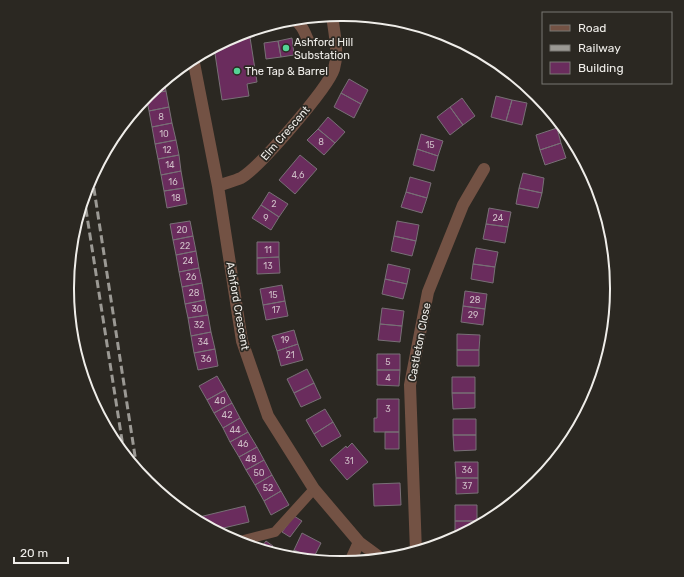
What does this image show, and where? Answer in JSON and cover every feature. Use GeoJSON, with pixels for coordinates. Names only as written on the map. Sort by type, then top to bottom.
{"type":"FeatureCollection","features":[{"type":"Feature","properties":{"kind":"street","name":"Elm Crescent"},"geometry":{"type":"LineString","coordinates":[[218,186],[242,178],[254,169],[285,136],[329,80],[335,64],[336,51],[333,22]]}},
{"type":"Feature","properties":{"kind":"street"},"geometry":{"type":"LineString","coordinates":[[301,24],[308,40]]}},
{"type":"Feature","properties":{"kind":"street","name":"Ashford Crescent"},"geometry":{"type":"LineString","coordinates":[[194,65],[218,186],[242,341],[268,416],[314,490],[359,542],[375,554]]}},
{"type":"Feature","properties":{"kind":"street","name":"Castleton Close"},"geometry":{"type":"LineString","coordinates":[[416,546],[410,385],[428,292],[463,205],[484,169]]}},
{"type":"Feature","properties":{"kind":"street"},"geometry":{"type":"LineString","coordinates":[[353,555],[359,542]]}},
{"type":"Feature","properties":{"kind":"lane"},"geometry":{"type":"LineString","coordinates":[[248,539],[275,532],[314,490]]}},
{"type":"Feature","properties":{"kind":"building","name":"The Tap & Barrel"},"geometry":{"type":"Polygon","coordinates":[[[250,37],[257,82],[247,84],[249,96],[222,100],[215,54],[250,37]]]}},
{"type":"Feature","properties":{"kind":"building","name":"Ashford Hill Substation"},"geometry":{"type":"Polygon","coordinates":[[[292,38],[294,55],[281,57],[278,41],[292,38]]]}},
{"type":"Feature","properties":{"kind":"building"},"geometry":{"type":"Polygon","coordinates":[[[278,41],[281,57],[266,59],[264,43],[278,41]]]}},
{"type":"Feature","properties":{"kind":"building"},"geometry":{"type":"Polygon","coordinates":[[[349,79],[368,90],[361,104],[341,93],[349,79]]]}},
{"type":"Feature","properties":{"kind":"building"},"geometry":{"type":"Polygon","coordinates":[[[166,91],[169,107],[149,111],[148,105],[161,92],[166,91]]]}},
{"type":"Feature","properties":{"kind":"building"},"geometry":{"type":"Polygon","coordinates":[[[341,93],[361,104],[354,118],[334,107],[341,93]]]}},
{"type":"Feature","properties":{"kind":"building"},"geometry":{"type":"Polygon","coordinates":[[[496,96],[512,100],[506,121],[491,117],[496,96]]]}},
{"type":"Feature","properties":{"kind":"building"},"geometry":{"type":"Polygon","coordinates":[[[462,98],[475,116],[463,125],[450,107],[462,98]]]}},
{"type":"Feature","properties":{"kind":"building"},"geometry":{"type":"Polygon","coordinates":[[[512,100],[527,103],[522,125],[506,121],[512,100]]]}},
{"type":"Feature","properties":{"kind":"building"},"geometry":{"type":"Polygon","coordinates":[[[169,107],[172,123],[152,127],[149,111],[169,107]]]}},
{"type":"Feature","properties":{"kind":"building"},"geometry":{"type":"Polygon","coordinates":[[[450,107],[463,125],[450,135],[437,117],[450,107]]]}},
{"type":"Feature","properties":{"kind":"building"},"geometry":{"type":"Polygon","coordinates":[[[328,117],[345,132],[335,143],[318,129],[328,117]]]}},
{"type":"Feature","properties":{"kind":"building"},"geometry":{"type":"Polygon","coordinates":[[[172,123],[176,140],[155,144],[152,127],[172,123]]]}},
{"type":"Feature","properties":{"kind":"building"},"geometry":{"type":"Polygon","coordinates":[[[556,128],[561,143],[540,150],[536,135],[556,128]]]}},
{"type":"Feature","properties":{"kind":"building"},"geometry":{"type":"Polygon","coordinates":[[[318,129],[335,143],[324,155],[307,140],[318,129]]]}},
{"type":"Feature","properties":{"kind":"building"},"geometry":{"type":"Polygon","coordinates":[[[421,134],[443,141],[438,156],[417,149],[421,134]]]}},
{"type":"Feature","properties":{"kind":"building"},"geometry":{"type":"Polygon","coordinates":[[[176,140],[179,155],[158,159],[155,144],[176,140]]]}},
{"type":"Feature","properties":{"kind":"building"},"geometry":{"type":"Polygon","coordinates":[[[561,143],[566,158],[545,165],[540,150],[561,143]]]}},
{"type":"Feature","properties":{"kind":"building"},"geometry":{"type":"Polygon","coordinates":[[[417,149],[438,156],[434,171],[413,165],[417,149]]]}},
{"type":"Feature","properties":{"kind":"building"},"geometry":{"type":"Polygon","coordinates":[[[179,155],[181,171],[161,175],[158,159],[179,155]]]}},
{"type":"Feature","properties":{"kind":"building"},"geometry":{"type":"Polygon","coordinates":[[[300,155],[317,169],[295,194],[279,180],[300,155]]]}},
{"type":"Feature","properties":{"kind":"building"},"geometry":{"type":"Polygon","coordinates":[[[181,171],[184,188],[164,191],[161,175],[181,171]]]}},
{"type":"Feature","properties":{"kind":"building"},"geometry":{"type":"Polygon","coordinates":[[[523,173],[544,178],[542,193],[519,188],[523,173]]]}},
{"type":"Feature","properties":{"kind":"building"},"geometry":{"type":"Polygon","coordinates":[[[410,177],[431,183],[427,198],[406,192],[410,177]]]}},
{"type":"Feature","properties":{"kind":"building"},"geometry":{"type":"Polygon","coordinates":[[[184,188],[187,204],[167,208],[164,191],[184,188]]]}},
{"type":"Feature","properties":{"kind":"building"},"geometry":{"type":"Polygon","coordinates":[[[519,188],[542,193],[538,208],[516,204],[519,188]]]}},
{"type":"Feature","properties":{"kind":"building"},"geometry":{"type":"Polygon","coordinates":[[[269,192],[288,204],[279,217],[261,205],[269,192]]]}},
{"type":"Feature","properties":{"kind":"building"},"geometry":{"type":"Polygon","coordinates":[[[406,192],[427,198],[422,213],[401,207],[406,192]]]}},
{"type":"Feature","properties":{"kind":"building"},"geometry":{"type":"Polygon","coordinates":[[[261,205],[279,217],[271,230],[252,218],[261,205]]]}},
{"type":"Feature","properties":{"kind":"building"},"geometry":{"type":"Polygon","coordinates":[[[489,208],[511,212],[508,227],[486,224],[489,208]]]}},
{"type":"Feature","properties":{"kind":"building"},"geometry":{"type":"Polygon","coordinates":[[[190,221],[193,236],[173,240],[170,224],[190,221]]]}},
{"type":"Feature","properties":{"kind":"building"},"geometry":{"type":"Polygon","coordinates":[[[397,221],[419,225],[416,241],[394,236],[397,221]]]}},
{"type":"Feature","properties":{"kind":"building"},"geometry":{"type":"Polygon","coordinates":[[[486,224],[508,227],[505,243],[483,239],[486,224]]]}},
{"type":"Feature","properties":{"kind":"building"},"geometry":{"type":"Polygon","coordinates":[[[193,236],[196,251],[176,255],[173,240],[193,236]]]}},
{"type":"Feature","properties":{"kind":"building"},"geometry":{"type":"Polygon","coordinates":[[[394,236],[416,241],[412,256],[391,251],[394,236]]]}},
{"type":"Feature","properties":{"kind":"building"},"geometry":{"type":"Polygon","coordinates":[[[257,242],[279,242],[279,257],[257,258],[257,242]]]}},
{"type":"Feature","properties":{"kind":"building"},"geometry":{"type":"Polygon","coordinates":[[[476,248],[498,252],[495,267],[473,264],[476,248]]]}},
{"type":"Feature","properties":{"kind":"building"},"geometry":{"type":"Polygon","coordinates":[[[196,251],[199,268],[179,272],[176,255],[196,251]]]}},
{"type":"Feature","properties":{"kind":"building"},"geometry":{"type":"Polygon","coordinates":[[[279,257],[280,273],[257,274],[257,258],[279,257]]]}},
{"type":"Feature","properties":{"kind":"building"},"geometry":{"type":"Polygon","coordinates":[[[388,264],[410,269],[407,284],[385,279],[388,264]]]}},
{"type":"Feature","properties":{"kind":"building"},"geometry":{"type":"Polygon","coordinates":[[[473,264],[495,267],[493,283],[471,279],[473,264]]]}},
{"type":"Feature","properties":{"kind":"building"},"geometry":{"type":"Polygon","coordinates":[[[199,268],[202,283],[182,287],[179,272],[199,268]]]}},
{"type":"Feature","properties":{"kind":"building"},"geometry":{"type":"Polygon","coordinates":[[[385,279],[407,284],[403,299],[382,294],[385,279]]]}},
{"type":"Feature","properties":{"kind":"building"},"geometry":{"type":"Polygon","coordinates":[[[202,283],[205,300],[185,304],[182,287],[202,283]]]}},
{"type":"Feature","properties":{"kind":"building"},"geometry":{"type":"Polygon","coordinates":[[[282,285],[285,301],[263,305],[260,289],[282,285]]]}},
{"type":"Feature","properties":{"kind":"building"},"geometry":{"type":"Polygon","coordinates":[[[465,291],[487,294],[485,309],[463,306],[465,291]]]}},
{"type":"Feature","properties":{"kind":"building"},"geometry":{"type":"Polygon","coordinates":[[[205,300],[208,315],[188,318],[185,304],[205,300]]]}},
{"type":"Feature","properties":{"kind":"building"},"geometry":{"type":"Polygon","coordinates":[[[285,301],[288,316],[266,320],[263,305],[285,301]]]}},
{"type":"Feature","properties":{"kind":"building"},"geometry":{"type":"Polygon","coordinates":[[[463,306],[485,309],[483,325],[461,322],[463,306]]]}},
{"type":"Feature","properties":{"kind":"building"},"geometry":{"type":"Polygon","coordinates":[[[382,308],[404,311],[402,326],[380,324],[382,308]]]}},
{"type":"Feature","properties":{"kind":"building"},"geometry":{"type":"Polygon","coordinates":[[[208,315],[211,332],[191,336],[188,318],[208,315]]]}},
{"type":"Feature","properties":{"kind":"building"},"geometry":{"type":"Polygon","coordinates":[[[380,324],[402,326],[400,342],[378,340],[380,324]]]}},
{"type":"Feature","properties":{"kind":"building"},"geometry":{"type":"Polygon","coordinates":[[[294,330],[298,344],[277,351],[272,336],[294,330]]]}},
{"type":"Feature","properties":{"kind":"building"},"geometry":{"type":"Polygon","coordinates":[[[211,332],[215,349],[194,353],[191,336],[211,332]]]}},
{"type":"Feature","properties":{"kind":"building"},"geometry":{"type":"Polygon","coordinates":[[[457,334],[480,335],[479,350],[457,350],[457,334]]]}},
{"type":"Feature","properties":{"kind":"building"},"geometry":{"type":"Polygon","coordinates":[[[298,344],[303,360],[281,366],[277,351],[298,344]]]}},
{"type":"Feature","properties":{"kind":"building"},"geometry":{"type":"Polygon","coordinates":[[[215,349],[218,366],[198,370],[194,353],[215,349]]]}},
{"type":"Feature","properties":{"kind":"building"},"geometry":{"type":"Polygon","coordinates":[[[457,350],[479,350],[479,366],[457,366],[457,350]]]}},
{"type":"Feature","properties":{"kind":"building"},"geometry":{"type":"Polygon","coordinates":[[[377,354],[400,354],[400,370],[377,370],[377,354]]]}},
{"type":"Feature","properties":{"kind":"building"},"geometry":{"type":"Polygon","coordinates":[[[307,369],[314,383],[294,393],[287,379],[307,369]]]}},
{"type":"Feature","properties":{"kind":"building"},"geometry":{"type":"Polygon","coordinates":[[[377,370],[400,370],[399,386],[377,385],[377,370]]]}},
{"type":"Feature","properties":{"kind":"building"},"geometry":{"type":"Polygon","coordinates":[[[217,376],[225,390],[207,400],[199,386],[217,376]]]}},
{"type":"Feature","properties":{"kind":"building"},"geometry":{"type":"Polygon","coordinates":[[[452,377],[475,377],[475,393],[452,393],[452,377]]]}},
{"type":"Feature","properties":{"kind":"building"},"geometry":{"type":"Polygon","coordinates":[[[314,383],[321,398],[301,407],[294,393],[314,383]]]}},
{"type":"Feature","properties":{"kind":"building"},"geometry":{"type":"Polygon","coordinates":[[[225,390],[232,403],[214,413],[207,400],[225,390]]]}},
{"type":"Feature","properties":{"kind":"building"},"geometry":{"type":"Polygon","coordinates":[[[452,393],[475,393],[475,408],[453,409],[452,393]]]}},
{"type":"Feature","properties":{"kind":"building"},"geometry":{"type":"Polygon","coordinates":[[[377,399],[399,399],[399,432],[374,432],[374,418],[377,418],[377,399]]]}},
{"type":"Feature","properties":{"kind":"building"},"geometry":{"type":"Polygon","coordinates":[[[232,403],[240,418],[223,428],[214,413],[232,403]]]}},
{"type":"Feature","properties":{"kind":"building"},"geometry":{"type":"Polygon","coordinates":[[[325,409],[333,422],[314,434],[306,420],[325,409]]]}},
{"type":"Feature","properties":{"kind":"building"},"geometry":{"type":"Polygon","coordinates":[[[240,418],[248,432],[230,442],[223,428],[240,418]]]}},
{"type":"Feature","properties":{"kind":"building"},"geometry":{"type":"Polygon","coordinates":[[[453,419],[476,419],[476,435],[453,435],[453,419]]]}},
{"type":"Feature","properties":{"kind":"building"},"geometry":{"type":"Polygon","coordinates":[[[333,422],[341,436],[322,447],[314,434],[333,422]]]}},
{"type":"Feature","properties":{"kind":"building"},"geometry":{"type":"Polygon","coordinates":[[[248,432],[257,447],[239,457],[230,442],[248,432]]]}},
{"type":"Feature","properties":{"kind":"building"},"geometry":{"type":"Polygon","coordinates":[[[385,432],[399,432],[399,449],[385,449],[385,432]]]}},
{"type":"Feature","properties":{"kind":"building"},"geometry":{"type":"Polygon","coordinates":[[[453,435],[476,435],[476,450],[454,451],[453,435]]]}},
{"type":"Feature","properties":{"kind":"building"},"geometry":{"type":"Polygon","coordinates":[[[352,443],[368,462],[347,480],[330,460],[346,446],[347,448],[352,443]]]}},
{"type":"Feature","properties":{"kind":"building"},"geometry":{"type":"Polygon","coordinates":[[[257,447],[264,460],[246,470],[239,457],[257,447]]]}},
{"type":"Feature","properties":{"kind":"building"},"geometry":{"type":"Polygon","coordinates":[[[264,460],[272,475],[255,485],[246,470],[264,460]]]}},
{"type":"Feature","properties":{"kind":"building"},"geometry":{"type":"Polygon","coordinates":[[[455,462],[478,462],[478,478],[456,478],[455,462]]]}},
{"type":"Feature","properties":{"kind":"building"},"geometry":{"type":"Polygon","coordinates":[[[272,475],[281,491],[264,501],[255,485],[272,475]]]}},
{"type":"Feature","properties":{"kind":"building"},"geometry":{"type":"Polygon","coordinates":[[[456,478],[478,478],[478,493],[456,494],[456,478]]]}},
{"type":"Feature","properties":{"kind":"building"},"geometry":{"type":"Polygon","coordinates":[[[400,483],[401,505],[374,506],[373,484],[400,483]]]}},
{"type":"Feature","properties":{"kind":"building"},"geometry":{"type":"Polygon","coordinates":[[[281,491],[289,505],[271,515],[264,501],[281,491]]]}},
{"type":"Feature","properties":{"kind":"building"},"geometry":{"type":"Polygon","coordinates":[[[455,505],[477,505],[477,519],[474,521],[455,521],[455,505]]]}},
{"type":"Feature","properties":{"kind":"building"},"geometry":{"type":"Polygon","coordinates":[[[245,506],[249,522],[224,528],[202,516],[245,506]]]}},
{"type":"Feature","properties":{"kind":"building"},"geometry":{"type":"Polygon","coordinates":[[[294,516],[302,521],[290,537],[282,532],[294,516]]]}},
{"type":"Feature","properties":{"kind":"building"},"geometry":{"type":"Polygon","coordinates":[[[455,521],[474,521],[460,528],[455,530],[455,521]]]}},
{"type":"Feature","properties":{"kind":"building"},"geometry":{"type":"Polygon","coordinates":[[[302,533],[321,543],[315,554],[300,553],[294,550],[302,533]]]}},
{"type":"Feature","properties":{"kind":"building"},"geometry":{"type":"Polygon","coordinates":[[[266,541],[273,546],[272,547],[264,544],[266,541]]]}},
{"type":"Feature","properties":{"kind":"railway"},"geometry":{"type":"LineString","coordinates":[[94,189],[135,458]]}},
{"type":"Feature","properties":{"kind":"railway"},"geometry":{"type":"LineString","coordinates":[[86,212],[122,440]]}},
{"type":"Feature","properties":{"kind":"place","name":"Ashford Hill Substation"},"geometry":{"type":"Point","coordinates":[286,48]}},
{"type":"Feature","properties":{"kind":"place","name":"The Tap & Barrel"},"geometry":{"type":"Point","coordinates":[237,71]}}]}
